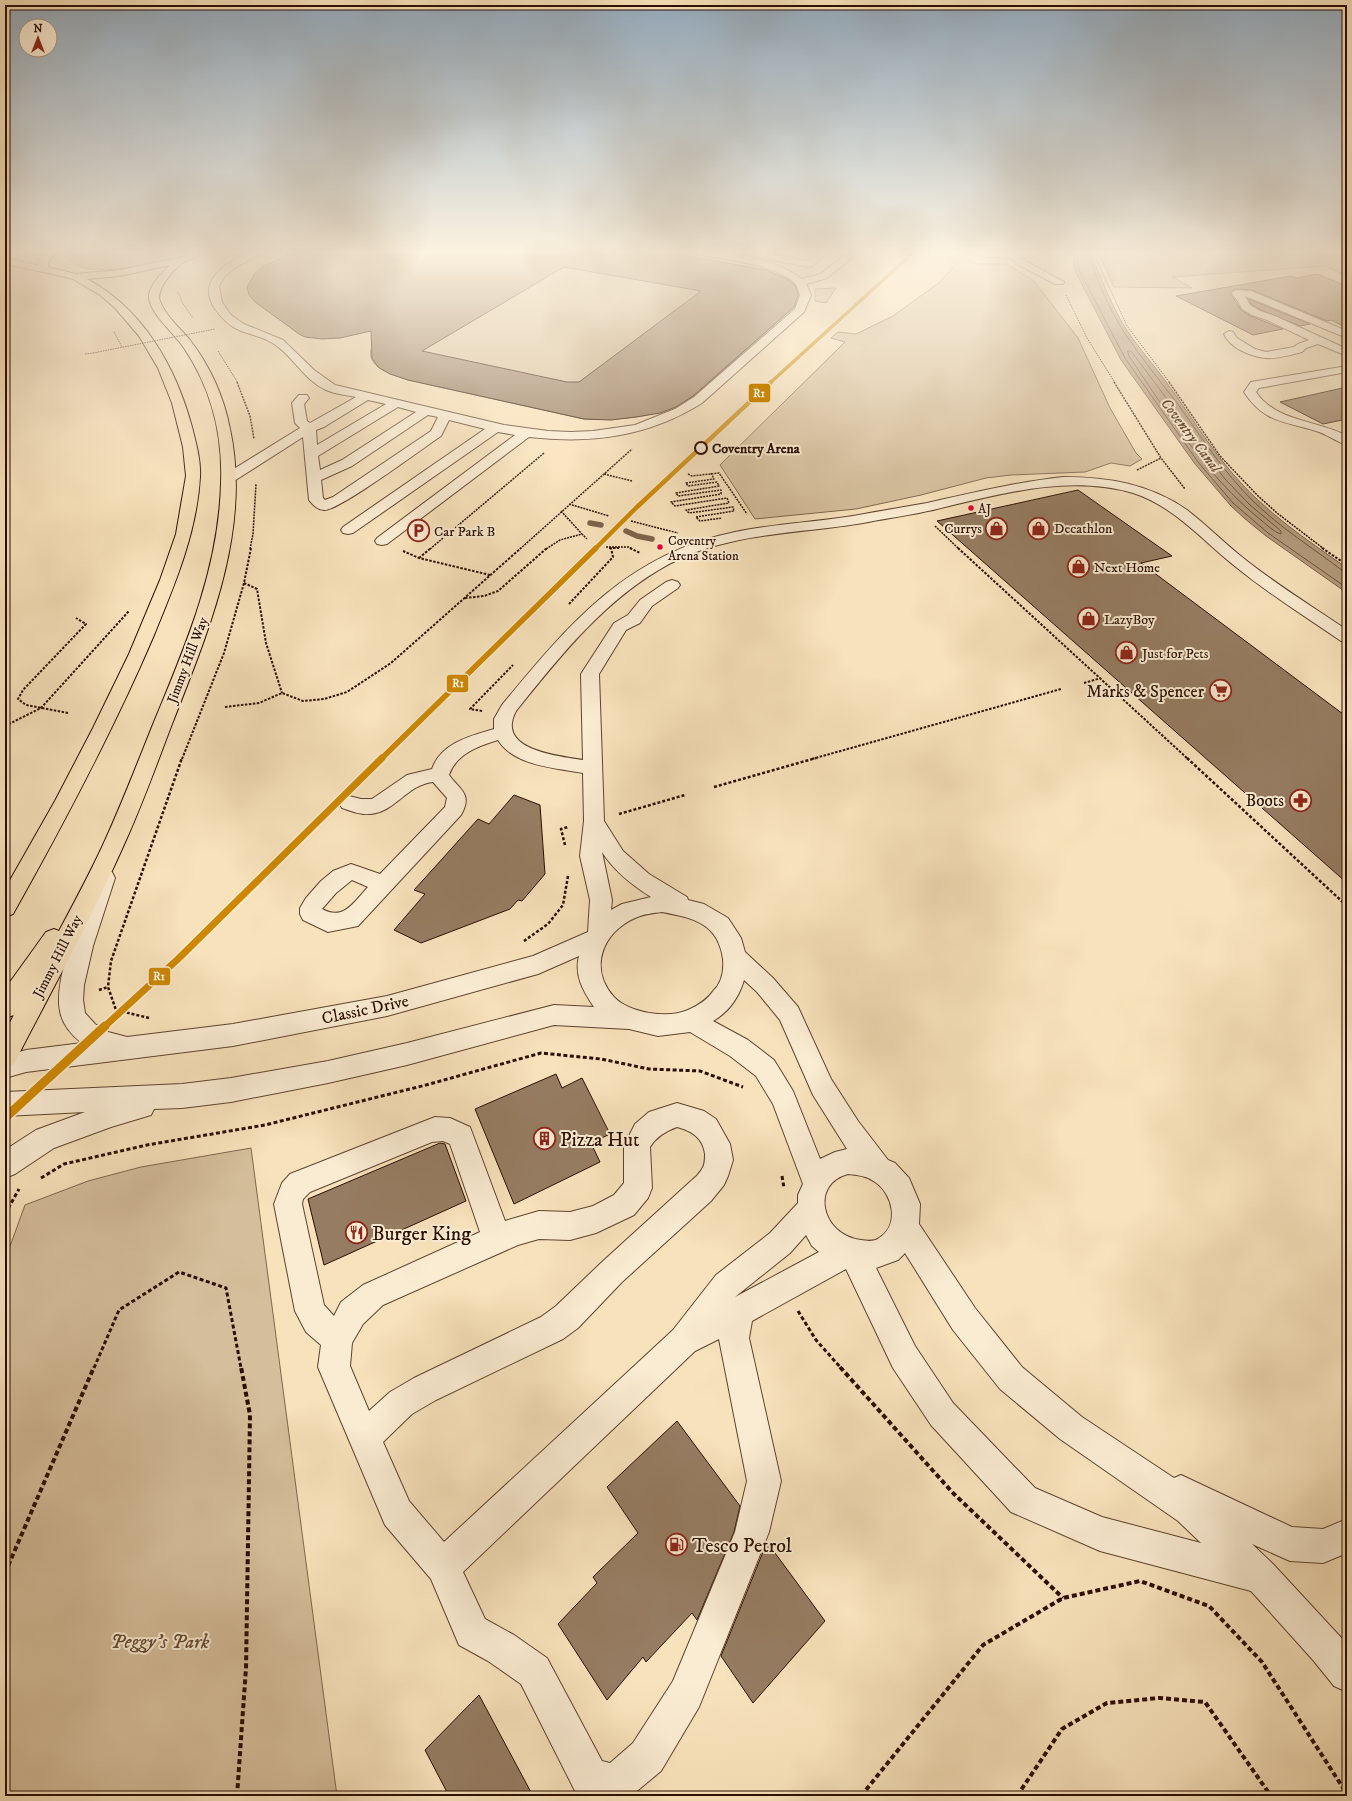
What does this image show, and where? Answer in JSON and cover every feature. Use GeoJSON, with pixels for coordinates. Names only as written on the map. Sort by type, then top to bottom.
{"type":"FeatureCollection","features":[{"type":"Feature","properties":{"kind":"highway"},"geometry":{"type":"LineString","coordinates":[[5,908],[106,721],[137,655],[182,542],[192,487],[193,470],[187,436],[180,410],[165,369],[145,336]]}},
{"type":"Feature","properties":{"kind":"highway","name":"Jimmy Hill Way"},"geometry":{"type":"LineString","coordinates":[[10,1062],[31,1008],[116,839],[190,655],[209,602],[222,554],[229,478],[226,439],[221,411],[211,384],[199,361],[181,336]]}},
{"type":"Feature","properties":{"kind":"highway"},"geometry":{"type":"LineString","coordinates":[[5,1008],[54,938],[116,839]]}},
{"type":"Feature","properties":{"kind":"street"},"geometry":{"type":"LineString","coordinates":[[266,336],[276,340],[322,382],[331,388],[496,427],[526,433],[566,436],[608,434],[640,428],[660,422],[681,412],[698,400],[770,336]]}},
{"type":"Feature","properties":{"kind":"street"},"geometry":{"type":"LineString","coordinates":[[1230,336],[1232,340],[1251,351],[1266,355],[1298,350],[1302,346],[1318,340]]}},
{"type":"Feature","properties":{"kind":"street"},"geometry":{"type":"LineString","coordinates":[[1309,336],[1347,353]]}},
{"type":"Feature","properties":{"kind":"street"},"geometry":{"type":"LineString","coordinates":[[1345,440],[1325,430],[1282,419],[1264,409],[1254,400],[1250,392],[1255,385],[1347,369]]}},
{"type":"Feature","properties":{"kind":"street"},"geometry":{"type":"LineString","coordinates":[[229,478],[309,428],[320,424],[366,396]]}},
{"type":"Feature","properties":{"kind":"street"},"geometry":{"type":"LineString","coordinates":[[303,398],[298,403],[302,423],[309,428],[316,500],[324,506],[338,500],[436,433],[446,415]]}},
{"type":"Feature","properties":{"kind":"street"},"geometry":{"type":"LineString","coordinates":[[312,454],[397,403]]}},
{"type":"Feature","properties":{"kind":"street"},"geometry":{"type":"LineString","coordinates":[[313,478],[347,463],[427,410]]}},
{"type":"Feature","properties":{"kind":"street"},"geometry":{"type":"LineString","coordinates":[[348,530],[496,427]]}},
{"type":"Feature","properties":{"kind":"street"},"geometry":{"type":"LineString","coordinates":[[382,541],[526,433]]}},
{"type":"Feature","properties":{"kind":"street"},"geometry":{"type":"LineString","coordinates":[[592,768],[545,759],[518,750],[509,743],[503,732],[502,720],[508,709],[566,642],[625,586],[643,573],[667,559],[692,548],[736,535],[857,519],[934,506],[992,491],[1050,483],[1087,481],[1108,483],[1137,490],[1164,501],[1186,516],[1239,562],[1269,585],[1347,637]]}},
{"type":"Feature","properties":{"kind":"street"},"geometry":{"type":"LineString","coordinates":[[629,1019],[608,1006],[594,988],[588,967],[588,956],[596,936],[601,900],[591,856],[594,821],[591,684],[605,678],[635,630],[634,619],[646,603],[672,585]]}},
{"type":"Feature","properties":{"kind":"street"},"geometry":{"type":"LineString","coordinates":[[383,885],[454,810],[456,798],[451,788],[440,779],[439,775],[444,764],[462,747],[482,738],[503,732]]}},
{"type":"Feature","properties":{"kind":"street"},"geometry":{"type":"LineString","coordinates":[[349,804],[362,808],[376,807],[413,780],[439,775]]}},
{"type":"Feature","properties":{"kind":"street"},"geometry":{"type":"LineString","coordinates":[[5,1104],[182,1096],[231,1090],[328,1072],[406,1054],[554,1015],[629,1019],[659,1025],[691,1020],[709,1011],[723,999],[732,986],[735,977],[737,959],[732,941],[721,926],[706,914],[681,904],[641,880],[616,857],[594,821]]}},
{"type":"Feature","properties":{"kind":"street"},"geometry":{"type":"LineString","coordinates":[[116,839],[79,957],[71,998],[72,1011],[78,1024],[86,1033],[102,1042],[129,1048]]}},
{"type":"Feature","properties":{"kind":"street"},"geometry":{"type":"LineString","coordinates":[[596,936],[617,915],[634,908],[662,903],[681,904]]}},
{"type":"Feature","properties":{"kind":"street","name":"Classic Drive"},"geometry":{"type":"LineString","coordinates":[[10,1062],[233,1035],[387,1006],[538,964],[596,936]]}},
{"type":"Feature","properties":{"kind":"street"},"geometry":{"type":"LineString","coordinates":[[737,959],[765,985],[789,1014],[822,1086],[849,1130],[877,1168]]}},
{"type":"Feature","properties":{"kind":"street"},"geometry":{"type":"LineString","coordinates":[[444,1567],[684,1341],[726,1285],[780,1243],[813,1196],[824,1172],[835,1165],[848,1162],[863,1162],[877,1168],[889,1176],[899,1187],[905,1200],[908,1215],[905,1228],[898,1242],[886,1251],[872,1256],[851,1254],[834,1246],[822,1236],[815,1223],[813,1196],[784,1100],[765,1068],[739,1048],[691,1020]]}},
{"type":"Feature","properties":{"kind":"street"},"geometry":{"type":"LineString","coordinates":[[5,1165],[51,1137],[111,1115],[182,1096]]}},
{"type":"Feature","properties":{"kind":"street"},"geometry":{"type":"LineString","coordinates":[[364,1436],[401,1403],[425,1389],[552,1328],[567,1317],[612,1272],[701,1191],[714,1176],[719,1160],[717,1144],[707,1128],[695,1120],[677,1115],[658,1121],[644,1133],[637,1146],[638,1188],[624,1205],[596,1219],[570,1226],[539,1224],[516,1231],[373,1295],[352,1313],[337,1339],[334,1367],[397,1513],[444,1567],[472,1632],[501,1648],[534,1671],[589,1777],[615,1784],[647,1757],[686,1694],[752,1532],[764,1481],[734,1338],[738,1312]]}},
{"type":"Feature","properties":{"kind":"street"},"geometry":{"type":"LineString","coordinates":[[337,1339],[317,1321],[310,1311],[288,1204],[291,1192],[300,1183],[431,1130],[443,1128],[454,1130],[460,1136],[497,1240]]}},
{"type":"Feature","properties":{"kind":"street"},"geometry":{"type":"LineString","coordinates":[[905,1228],[964,1319],[1011,1378],[1071,1428],[1190,1509],[1261,1576],[1326,1647],[1347,1673]]}},
{"type":"Feature","properties":{"kind":"street"},"geometry":{"type":"LineString","coordinates":[[684,1341],[784,1287],[851,1254]]}},
{"type":"Feature","properties":{"kind":"street"},"geometry":{"type":"LineString","coordinates":[[851,1254],[904,1357],[942,1414],[1023,1500],[1100,1534],[1261,1576]]}},
{"type":"Feature","properties":{"kind":"street"},"geometry":{"type":"LineString","coordinates":[[1126,1466],[1290,1544],[1323,1546],[1347,1536]]}},
{"type":"Feature","properties":{"kind":"path"},"geometry":{"type":"LineString","coordinates":[[116,336],[122,347]]}},
{"type":"Feature","properties":{"kind":"path"},"geometry":{"type":"LineString","coordinates":[[85,354],[182,336]]}},
{"type":"Feature","properties":{"kind":"path"},"geometry":{"type":"LineString","coordinates":[[1086,336],[1161,458],[1134,471]]}},
{"type":"Feature","properties":{"kind":"path"},"geometry":{"type":"LineString","coordinates":[[1135,336],[1176,391],[1220,456],[1252,490],[1277,513],[1347,566]]}},
{"type":"Feature","properties":{"kind":"path"},"geometry":{"type":"LineString","coordinates":[[126,340],[130,346]]}},
{"type":"Feature","properties":{"kind":"path"},"geometry":{"type":"LineString","coordinates":[[419,558],[566,436]]}},
{"type":"Feature","properties":{"kind":"path"},"geometry":{"type":"LineString","coordinates":[[688,474],[692,476],[719,472],[749,516]]}},
{"type":"Feature","properties":{"kind":"path"},"geometry":{"type":"LineString","coordinates":[[711,473],[714,479],[686,482],[688,486],[717,482],[719,486],[676,492],[678,496],[721,490],[721,494],[671,502],[675,506],[727,498],[729,503],[686,510],[689,513],[733,507],[734,511],[696,517],[700,521],[722,518],[726,522]]}},
{"type":"Feature","properties":{"kind":"path"},"geometry":{"type":"LineString","coordinates":[[225,707],[259,703],[282,693],[303,701],[324,699],[347,692],[391,663],[604,474],[632,482]]}},
{"type":"Feature","properties":{"kind":"path"},"geometry":{"type":"LineString","coordinates":[[569,504],[609,516]]}},
{"type":"Feature","properties":{"kind":"path"},"geometry":{"type":"LineString","coordinates":[[561,511],[587,539]]}},
{"type":"Feature","properties":{"kind":"path"},"geometry":{"type":"LineString","coordinates":[[631,521],[680,533]]}},
{"type":"Feature","properties":{"kind":"path"},"geometry":{"type":"LineString","coordinates":[[930,521],[1347,906]]}},
{"type":"Feature","properties":{"kind":"path"},"geometry":{"type":"LineString","coordinates":[[465,598],[484,596],[498,591],[510,582],[550,545],[560,540],[582,534]]}},
{"type":"Feature","properties":{"kind":"path"},"geometry":{"type":"LineString","coordinates":[[606,547],[629,547],[631,549]]}},
{"type":"Feature","properties":{"kind":"path"},"geometry":{"type":"LineString","coordinates":[[244,583],[257,589],[266,643],[282,693]]}},
{"type":"Feature","properties":{"kind":"path"},"geometry":{"type":"LineString","coordinates":[[5,726],[41,708],[133,607]]}},
{"type":"Feature","properties":{"kind":"path"},"geometry":{"type":"LineString","coordinates":[[68,713],[26,705],[20,702],[18,698],[22,690],[86,624],[76,618]]}},
{"type":"Feature","properties":{"kind":"path"},"geometry":{"type":"LineString","coordinates":[[1084,683],[1101,678]]}},
{"type":"Feature","properties":{"kind":"path"},"geometry":{"type":"LineString","coordinates":[[714,787],[1061,689]]}},
{"type":"Feature","properties":{"kind":"path"},"geometry":{"type":"LineString","coordinates":[[566,850],[560,829],[594,821],[685,795]]}},
{"type":"Feature","properties":{"kind":"path"},"geometry":{"type":"LineString","coordinates":[[522,944],[548,924],[563,905],[568,870]]}},
{"type":"Feature","properties":{"kind":"path"},"geometry":{"type":"LineString","coordinates":[[108,987],[116,1010],[154,1019]]}},
{"type":"Feature","properties":{"kind":"path"},"geometry":{"type":"LineString","coordinates":[[38,1179],[64,1164],[146,1145],[265,1125],[426,1085],[541,1053],[601,1059],[649,1069],[700,1071],[745,1088]]}},
{"type":"Feature","properties":{"kind":"path"},"geometry":{"type":"LineString","coordinates":[[781,1171],[784,1194]]}},
{"type":"Feature","properties":{"kind":"path"},"geometry":{"type":"LineString","coordinates":[[5,1214],[18,1191],[24,1187]]}},
{"type":"Feature","properties":{"kind":"path"},"geometry":{"type":"LineString","coordinates":[[5,1573],[119,1310],[179,1272],[226,1288],[250,1415],[246,1668],[237,1796]]}},
{"type":"Feature","properties":{"kind":"path"},"geometry":{"type":"LineString","coordinates":[[784,1287],[816,1340],[953,1493],[1063,1598]]}},
{"type":"Feature","properties":{"kind":"path"},"geometry":{"type":"LineString","coordinates":[[861,1796],[983,1645],[1063,1598],[1140,1581],[1209,1606],[1262,1662],[1347,1794]]}},
{"type":"Feature","properties":{"kind":"path"},"geometry":{"type":"LineString","coordinates":[[1017,1796],[1062,1729],[1107,1703],[1159,1698],[1204,1702],[1271,1796]]}},
{"type":"Feature","properties":{"kind":"green space"},"geometry":{"type":"Polygon","coordinates":[[[383,336],[761,336],[694,396],[668,409],[655,413],[613,419],[584,419],[408,380],[383,370],[373,362],[371,350],[378,339],[383,336]]]}},
{"type":"Feature","properties":{"kind":"green space"},"geometry":{"type":"Polygon","coordinates":[[[833,336],[1076,336],[1110,408],[1136,453],[1142,459],[1130,466],[1111,463],[1085,472],[1011,475],[986,478],[921,495],[856,509],[755,519],[720,465],[845,342],[831,338],[833,336]]]}},
{"type":"Feature","properties":{"kind":"green space","name":"Peggy's Park"},"geometry":{"type":"Polygon","coordinates":[[[251,1148],[337,1796],[5,1796],[5,1260],[25,1205],[88,1181],[141,1167],[251,1148]]]}},
{"type":"Feature","properties":{"kind":"water","name":"Coventry Canal"},"geometry":{"type":"Polygon","coordinates":[[[1109,336],[1131,336],[1167,383],[1215,452],[1245,488],[1287,525],[1347,568],[1347,593],[1266,536],[1231,506],[1195,464],[1121,360],[1109,336]]]}},
{"type":"Feature","properties":{"kind":"building"},"geometry":{"type":"Polygon","coordinates":[[[303,336],[349,336],[322,339],[303,336]]]}},
{"type":"Feature","properties":{"kind":"building"},"geometry":{"type":"Polygon","coordinates":[[[371,336],[447,336],[422,351],[567,382],[579,382],[641,336],[761,336],[693,396],[676,407],[660,413],[611,420],[584,419],[408,380],[390,374],[378,367],[372,358],[371,336]]]}},
{"type":"Feature","properties":{"kind":"building"},"geometry":{"type":"Polygon","coordinates":[[[1347,387],[1347,419],[1323,424],[1280,402],[1347,387]]]}},
{"type":"Feature","properties":{"kind":"building"},"geometry":{"type":"Polygon","coordinates":[[[1078,490],[1172,556],[1141,563],[1347,717],[1347,883],[937,521],[1078,490]]]}},
{"type":"Feature","properties":{"kind":"building"},"geometry":{"type":"Polygon","coordinates":[[[514,795],[540,805],[545,874],[522,901],[518,900],[510,909],[421,943],[394,930],[425,894],[414,890],[478,819],[489,824],[514,795]]]}},
{"type":"Feature","properties":{"kind":"building","name":"Pizza Hut"},"geometry":{"type":"Polygon","coordinates":[[[556,1074],[562,1088],[582,1078],[610,1134],[591,1143],[600,1162],[514,1204],[475,1109],[556,1074]]]}},
{"type":"Feature","properties":{"kind":"building","name":"Burger King"},"geometry":{"type":"Polygon","coordinates":[[[440,1143],[445,1144],[466,1201],[324,1265],[308,1199],[440,1143]]]}},
{"type":"Feature","properties":{"kind":"building"},"geometry":{"type":"Polygon","coordinates":[[[677,1421],[740,1506],[734,1532],[697,1620],[692,1613],[646,1662],[643,1657],[607,1700],[558,1624],[597,1583],[593,1577],[638,1533],[607,1487],[677,1421]]]}},
{"type":"Feature","properties":{"kind":"building"},"geometry":{"type":"Polygon","coordinates":[[[767,1542],[825,1621],[753,1703],[721,1656],[767,1542]]]}},
{"type":"Feature","properties":{"kind":"building"},"geometry":{"type":"Polygon","coordinates":[[[479,1695],[533,1796],[449,1796],[425,1750],[479,1695]]]}},
{"type":"Feature","properties":{"kind":"waterway"},"geometry":{"type":"LineString","coordinates":[[590,523],[601,525]]}},
{"type":"Feature","properties":{"kind":"waterway"},"geometry":{"type":"LineString","coordinates":[[626,531],[637,536],[652,539]]}},
{"type":"Feature","properties":{"kind":"transit line","name":"R1"},"geometry":{"type":"LineString","coordinates":[[5,1118],[178,959],[637,507],[821,336]]}},
{"type":"Feature","properties":{"kind":"place","name":"Coventry Arena"},"geometry":{"type":"Point","coordinates":[701,448]}},
{"type":"Feature","properties":{"kind":"place","name":"AJ"},"geometry":{"type":"Point","coordinates":[971,508]}},
{"type":"Feature","properties":{"kind":"place","name":"Currys"},"geometry":{"type":"Point","coordinates":[997,528]}},
{"type":"Feature","properties":{"kind":"place","name":"Decathlon"},"geometry":{"type":"Point","coordinates":[1038,528]}},
{"type":"Feature","properties":{"kind":"place","name":"Car Park B"},"geometry":{"type":"Point","coordinates":[418,531]}},
{"type":"Feature","properties":{"kind":"place","name":"Coventry Arena Station"},"geometry":{"type":"Point","coordinates":[660,547]}},
{"type":"Feature","properties":{"kind":"place","name":"Next Home"},"geometry":{"type":"Point","coordinates":[1078,567]}},
{"type":"Feature","properties":{"kind":"place","name":"LazyBoy"},"geometry":{"type":"Point","coordinates":[1089,619]}},
{"type":"Feature","properties":{"kind":"place","name":"Just for Pets"},"geometry":{"type":"Point","coordinates":[1127,653]}},
{"type":"Feature","properties":{"kind":"place","name":"Marks & Spencer"},"geometry":{"type":"Point","coordinates":[1220,691]}},
{"type":"Feature","properties":{"kind":"place","name":"Boots"},"geometry":{"type":"Point","coordinates":[1300,800]}},
{"type":"Feature","properties":{"kind":"place","name":"Pizza Hut"},"geometry":{"type":"Point","coordinates":[544,1139]}},
{"type":"Feature","properties":{"kind":"place","name":"Burger King"},"geometry":{"type":"Point","coordinates":[356,1233]}},
{"type":"Feature","properties":{"kind":"place","name":"Tesco Petrol"},"geometry":{"type":"Point","coordinates":[677,1545]}}]}
